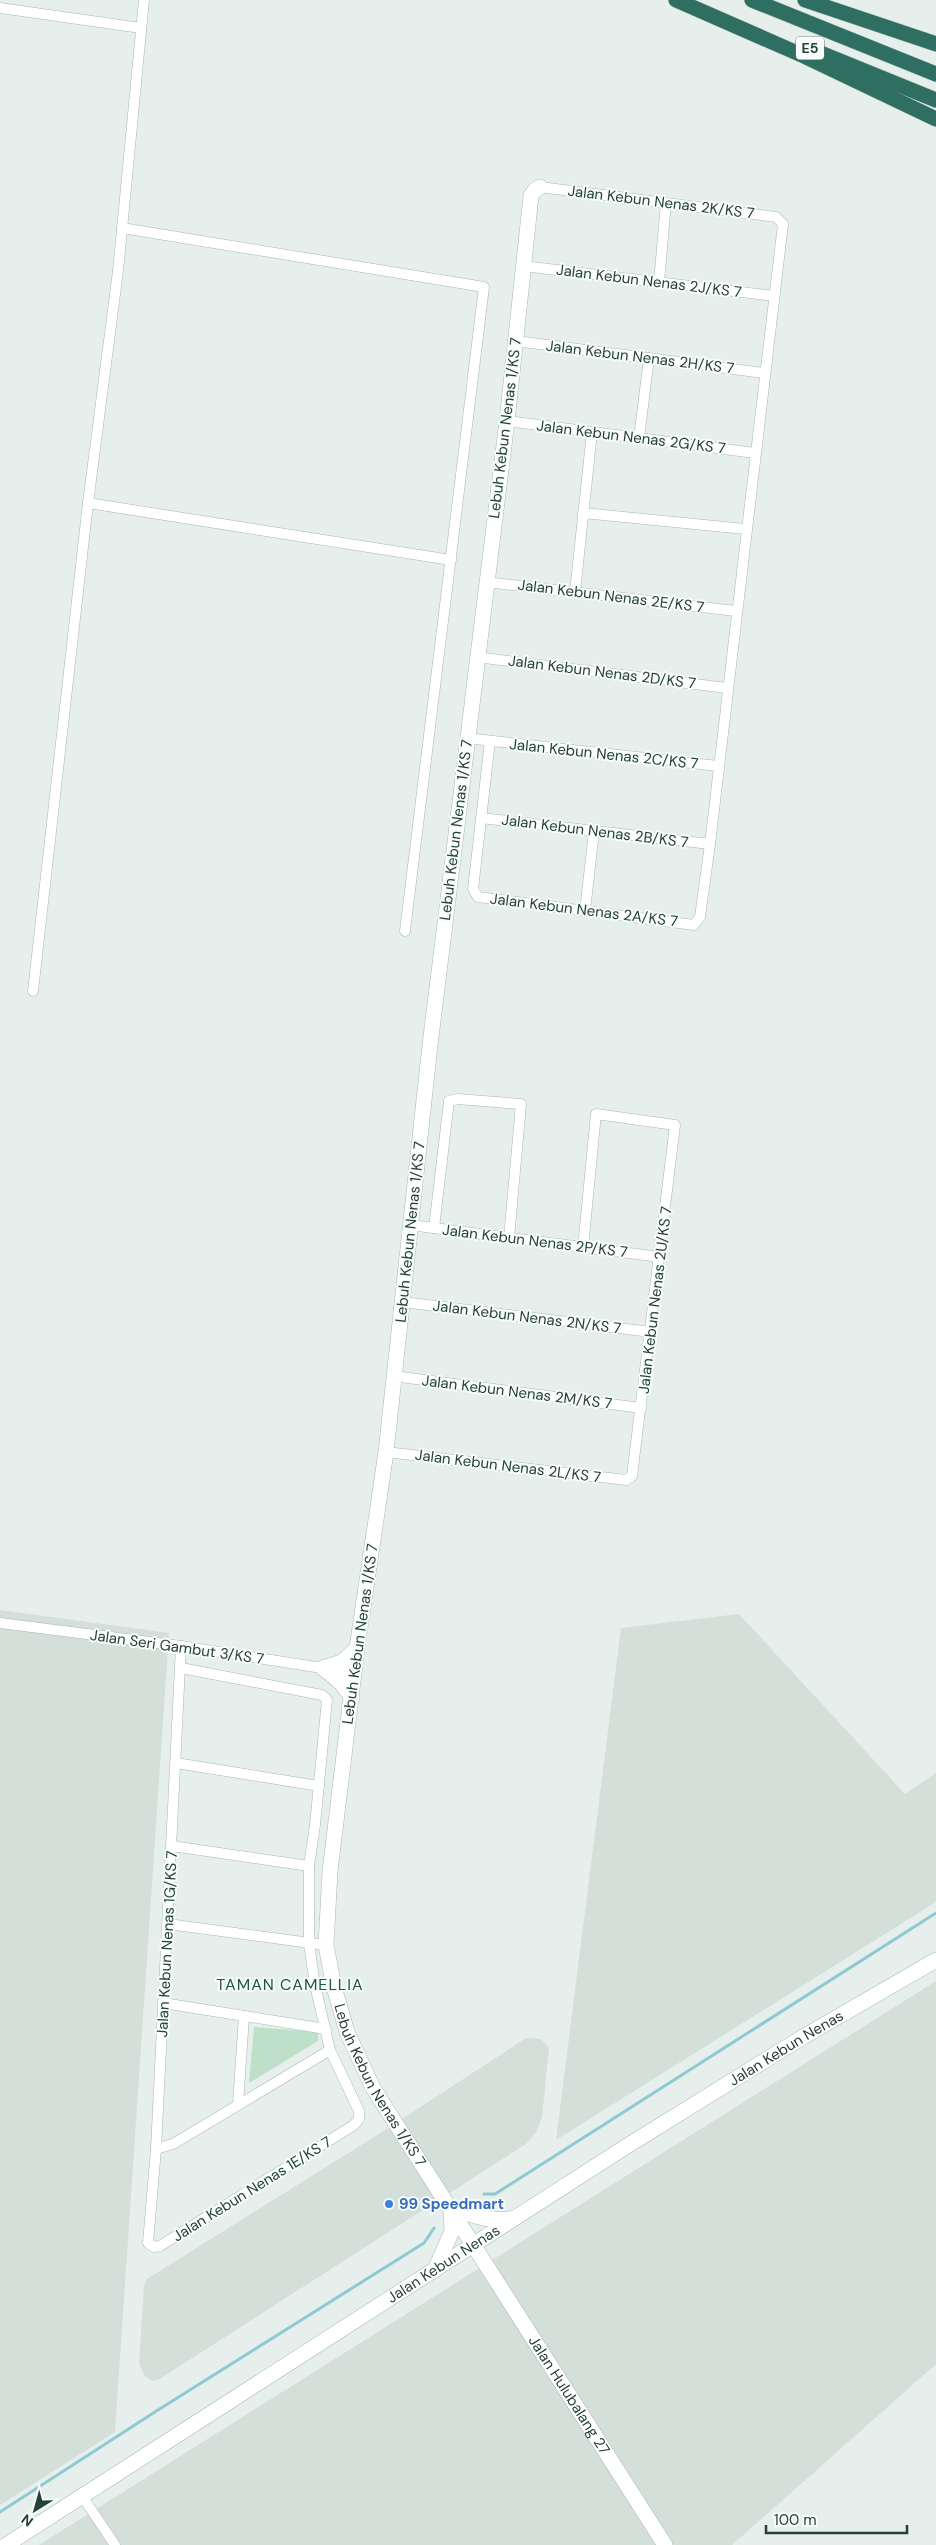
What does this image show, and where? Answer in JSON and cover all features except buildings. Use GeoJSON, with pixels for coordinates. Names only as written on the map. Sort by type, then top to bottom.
{"type":"FeatureCollection","features":[{"type":"Feature","properties":{"kind":"highway"},"geometry":{"type":"LineString","coordinates":[[676,0],[804,56],[936,119]]}},
{"type":"Feature","properties":{"kind":"highway","name":"E5"},"geometry":{"type":"LineString","coordinates":[[683,0],[837,58],[936,100]]}},
{"type":"Feature","properties":{"kind":"highway","name":"E5"},"geometry":{"type":"LineString","coordinates":[[752,0],[936,74]]}},
{"type":"Feature","properties":{"kind":"highway"},"geometry":{"type":"LineString","coordinates":[[805,0],[936,44]]}},
{"type":"Feature","properties":{"kind":"street"},"geometry":{"type":"LineString","coordinates":[[34,991],[88,503],[122,228],[144,0]]}},
{"type":"Feature","properties":{"kind":"street"},"geometry":{"type":"LineString","coordinates":[[0,8],[141,28]]}},
{"type":"Feature","properties":{"kind":"street","name":"Jalan Kebun Nenas 2K/KS 7"},"geometry":{"type":"LineString","coordinates":[[540,187],[776,217],[783,224],[774,296]]}},
{"type":"Feature","properties":{"kind":"street","name":"Lebuh Kebun Nenas 1/KS 7"},"geometry":{"type":"LineString","coordinates":[[475,2245],[394,2122],[357,2055],[341,2014],[326,1945],[330,1871],[357,1648],[386,1452],[393,1376],[466,738],[507,421],[523,266],[532,196],[535,190],[540,187]]}},
{"type":"Feature","properties":{"kind":"street"},"geometry":{"type":"LineString","coordinates":[[659,282],[666,203]]}},
{"type":"Feature","properties":{"kind":"street"},"geometry":{"type":"LineString","coordinates":[[122,228],[484,287],[405,930]]}},
{"type":"Feature","properties":{"kind":"street","name":"Jalan Kebun Nenas 2J/KS 7"},"geometry":{"type":"LineString","coordinates":[[523,266],[774,296]]}},
{"type":"Feature","properties":{"kind":"street"},"geometry":{"type":"LineString","coordinates":[[710,844],[745,529],[774,296]]}},
{"type":"Feature","properties":{"kind":"street","name":"Jalan Kebun Nenas 2H/KS 7"},"geometry":{"type":"LineString","coordinates":[[516,341],[764,373]]}},
{"type":"Feature","properties":{"kind":"street"},"geometry":{"type":"LineString","coordinates":[[639,438],[649,358]]}},
{"type":"Feature","properties":{"kind":"street","name":"Jalan Kebun Nenas 2G/KS 7"},"geometry":{"type":"LineString","coordinates":[[507,421],[755,453]]}},
{"type":"Feature","properties":{"kind":"street"},"geometry":{"type":"LineString","coordinates":[[575,592],[592,432]]}},
{"type":"Feature","properties":{"kind":"street"},"geometry":{"type":"LineString","coordinates":[[88,503],[451,560]]}},
{"type":"Feature","properties":{"kind":"street"},"geometry":{"type":"LineString","coordinates":[[583,512],[745,529]]}},
{"type":"Feature","properties":{"kind":"street","name":"Jalan Kebun Nenas 2E/KS 7"},"geometry":{"type":"LineString","coordinates":[[486,582],[736,611]]}},
{"type":"Feature","properties":{"kind":"street","name":"Jalan Kebun Nenas 2D/KS 7"},"geometry":{"type":"LineString","coordinates":[[476,656],[727,688]]}},
{"type":"Feature","properties":{"kind":"street","name":"Jalan Kebun Nenas 2C/KS 7"},"geometry":{"type":"LineString","coordinates":[[466,738],[718,766]]}},
{"type":"Feature","properties":{"kind":"street"},"geometry":{"type":"LineString","coordinates":[[481,818],[490,741]]}},
{"type":"Feature","properties":{"kind":"street","name":"Jalan Kebun Nenas 2B/KS 7"},"geometry":{"type":"LineString","coordinates":[[481,818],[710,844]]}},
{"type":"Feature","properties":{"kind":"street","name":"Jalan Kebun Nenas 2A/KS 7"},"geometry":{"type":"LineString","coordinates":[[481,818],[473,889],[478,897],[694,925],[700,917],[710,844]]}},
{"type":"Feature","properties":{"kind":"street"},"geometry":{"type":"LineString","coordinates":[[585,910],[594,831]]}},
{"type":"Feature","properties":{"kind":"street"},"geometry":{"type":"LineString","coordinates":[[434,1228],[448,1103],[451,1099],[458,1099],[521,1104],[509,1238]]}},
{"type":"Feature","properties":{"kind":"street","name":"Jalan Kebun Nenas 2U/KS 7"},"geometry":{"type":"LineString","coordinates":[[583,1247],[596,1114],[670,1123],[676,1128],[651,1332],[632,1476],[630,1479]]}},
{"type":"Feature","properties":{"kind":"street","name":"Jalan Kebun Nenas 2P/KS 7"},"geometry":{"type":"LineString","coordinates":[[410,1225],[660,1257]]}},
{"type":"Feature","properties":{"kind":"street","name":"Jalan Kebun Nenas 2N/KS 7"},"geometry":{"type":"LineString","coordinates":[[402,1302],[651,1332]]}},
{"type":"Feature","properties":{"kind":"street","name":"Jalan Kebun Nenas 2M/KS 7"},"geometry":{"type":"LineString","coordinates":[[393,1376],[641,1408]]}},
{"type":"Feature","properties":{"kind":"street","name":"Jalan Kebun Nenas 2L/KS 7"},"geometry":{"type":"LineString","coordinates":[[386,1452],[630,1479]]}},
{"type":"Feature","properties":{"kind":"street","name":"Jalan Seri Gambut 3/KS 7"},"geometry":{"type":"LineString","coordinates":[[0,1623],[181,1646],[354,1674]]}},
{"type":"Feature","properties":{"kind":"street","name":"Jalan Kebun Nenas 1G/KS 7"},"geometry":{"type":"LineString","coordinates":[[148,2243],[156,2149],[181,1646]]}},
{"type":"Feature","properties":{"kind":"street"},"geometry":{"type":"LineString","coordinates":[[323,1668],[342,1662],[357,1648]]}},
{"type":"Feature","properties":{"kind":"street"},"geometry":{"type":"LineString","coordinates":[[156,2149],[173,2144],[330,2050],[308,1944],[308,1866],[319,1786],[327,1700],[322,1695],[181,1668]]}},
{"type":"Feature","properties":{"kind":"street"},"geometry":{"type":"LineString","coordinates":[[323,1668],[341,1683],[352,1697]]}},
{"type":"Feature","properties":{"kind":"street"},"geometry":{"type":"LineString","coordinates":[[176,1763],[319,1786]]}},
{"type":"Feature","properties":{"kind":"street"},"geometry":{"type":"LineString","coordinates":[[172,1846],[308,1866]]}},
{"type":"Feature","properties":{"kind":"street"},"geometry":{"type":"LineString","coordinates":[[168,1924],[326,1945]]}},
{"type":"Feature","properties":{"kind":"street","name":"Jalan Kebun Nenas"},"geometry":{"type":"LineString","coordinates":[[6,2545],[803,2037],[936,1960]]}},
{"type":"Feature","properties":{"kind":"street"},"geometry":{"type":"LineString","coordinates":[[164,2003],[326,2029]]}},
{"type":"Feature","properties":{"kind":"street"},"geometry":{"type":"LineString","coordinates":[[238,2104],[244,2016]]}},
{"type":"Feature","properties":{"kind":"street","name":"Jalan Kebun Nenas 1E/KS 7"},"geometry":{"type":"LineString","coordinates":[[148,2243],[154,2247],[160,2246],[354,2125],[359,2119],[359,2111],[330,2050]]}},
{"type":"Feature","properties":{"kind":"street"},"geometry":{"type":"LineString","coordinates":[[435,2270],[452,2231],[454,2213],[480,2219],[503,2220],[518,2217]]}},
{"type":"Feature","properties":{"kind":"street","name":"Jalan Hulubalang 27"},"geometry":{"type":"LineString","coordinates":[[475,2245],[665,2545]]}},
{"type":"Feature","properties":{"kind":"street"},"geometry":{"type":"LineString","coordinates":[[82,2496],[115,2545]]}},
{"type":"Feature","properties":{"kind":"shaded area"},"geometry":{"type":"Polygon","coordinates":[[[0,1610],[169,1633],[115,2432],[0,2505],[0,1610]]]}},
{"type":"Feature","properties":{"kind":"shaded area"},"geometry":{"type":"Polygon","coordinates":[[[739,1614],[905,1794],[936,1773],[936,1902],[556,2140],[621,1628],[739,1614]]]}},
{"type":"Feature","properties":{"kind":"shaded area"},"geometry":{"type":"Polygon","coordinates":[[[936,1981],[936,2364],[732,2545],[39,2545],[936,1981]]]}},
{"type":"Feature","properties":{"kind":"shaded area"},"geometry":{"type":"Polygon","coordinates":[[[526,2038],[541,2039],[549,2048],[542,2118],[536,2132],[526,2144],[158,2380],[152,2381],[144,2375],[139,2364],[144,2286],[147,2279],[390,2127],[526,2038]]]}},
{"type":"Feature","properties":{"kind":"green space"},"geometry":{"type":"Polygon","coordinates":[[[254,2027],[318,2032],[318,2041],[249,2083],[254,2027]]]}},
{"type":"Feature","properties":{"kind":"waterway"},"geometry":{"type":"LineString","coordinates":[[484,2194],[495,2194],[936,1913]]}},
{"type":"Feature","properties":{"kind":"waterway"},"geometry":{"type":"LineString","coordinates":[[0,2512],[424,2243],[434,2228]]}},
{"type":"Feature","properties":{"kind":"place","name":"99 Speedmart"},"geometry":{"type":"Point","coordinates":[389,2204]}},
{"type":"Feature","properties":{"kind":"district","name":"TAMAN CAMELLIA"},"geometry":{"type":"Point","coordinates":[290,1984]}}]}
